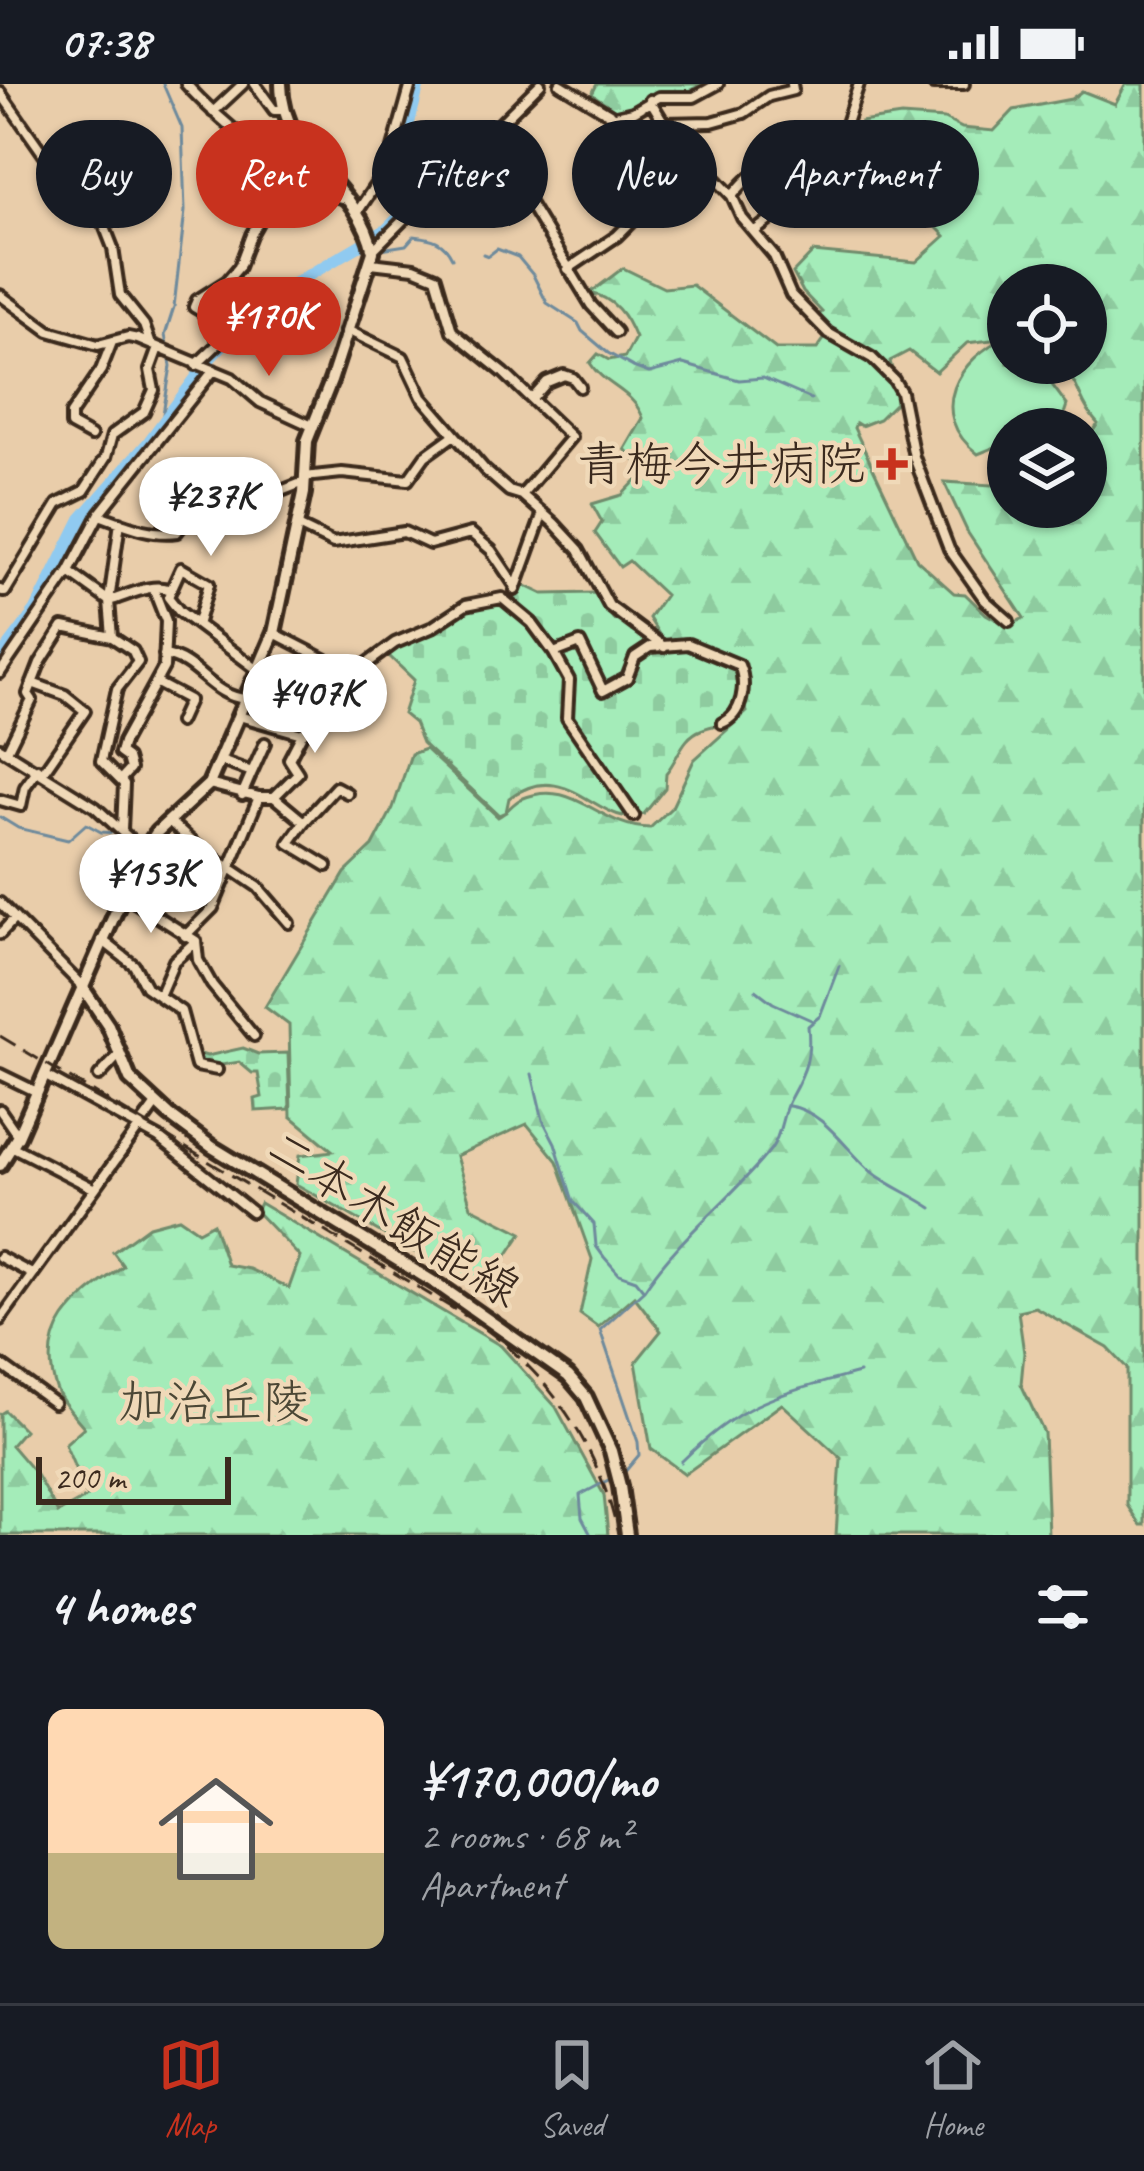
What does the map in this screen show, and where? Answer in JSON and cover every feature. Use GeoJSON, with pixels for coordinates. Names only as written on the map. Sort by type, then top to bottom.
{"type":"FeatureCollection","features":[{"type":"Feature","properties":{"kind":"main road"},"geometry":{"type":"LineString","coordinates":[[280,84],[287,120]]}},
{"type":"Feature","properties":{"kind":"main road"},"geometry":{"type":"LineString","coordinates":[[0,1165],[15,1142],[143,850],[209,784],[274,633],[298,526],[304,455],[370,248],[348,198]]}},
{"type":"Feature","properties":{"kind":"main road","name":"二本木飯能線"},"geometry":{"type":"LineString","coordinates":[[81,986],[108,1025],[130,1079],[156,1104],[212,1147],[440,1286],[548,1359],[586,1397],[618,1476],[627,1535]]}},
{"type":"Feature","properties":{"kind":"street"},"geometry":{"type":"LineString","coordinates":[[186,84],[222,120]]}},
{"type":"Feature","properties":{"kind":"street"},"geometry":{"type":"LineString","coordinates":[[213,112],[243,84]]}},
{"type":"Feature","properties":{"kind":"street"},"geometry":{"type":"LineString","coordinates":[[255,84],[274,110],[283,110]]}},
{"type":"Feature","properties":{"kind":"street"},"geometry":{"type":"LineString","coordinates":[[348,203],[354,205],[388,166],[411,84]]}},
{"type":"Feature","properties":{"kind":"street"},"geometry":{"type":"LineString","coordinates":[[505,120],[540,84]]}},
{"type":"Feature","properties":{"kind":"street"},"geometry":{"type":"LineString","coordinates":[[560,84],[621,120]]}},
{"type":"Feature","properties":{"kind":"street"},"geometry":{"type":"LineString","coordinates":[[615,116],[633,112],[650,100],[694,97],[718,84]]}},
{"type":"Feature","properties":{"kind":"street"},"geometry":{"type":"LineString","coordinates":[[650,100],[664,123],[712,122],[744,113],[769,96],[788,94],[792,84]]}},
{"type":"Feature","properties":{"kind":"street"},"geometry":{"type":"LineString","coordinates":[[847,120],[859,84]]}},
{"type":"Feature","properties":{"kind":"street"},"geometry":{"type":"LineString","coordinates":[[933,84],[964,84]]}},
{"type":"Feature","properties":{"kind":"street"},"geometry":{"type":"LineString","coordinates":[[0,92],[62,179],[104,225],[113,248],[120,295],[162,350]]}},
{"type":"Feature","properties":{"kind":"street"},"geometry":{"type":"LineString","coordinates":[[717,180],[776,260],[791,295],[828,333],[872,358],[894,380],[901,392],[914,457],[949,549],[985,600],[1009,621]]}},
{"type":"Feature","properties":{"kind":"street"},"geometry":{"type":"LineString","coordinates":[[732,196],[741,186]]}},
{"type":"Feature","properties":{"kind":"street"},"geometry":{"type":"LineString","coordinates":[[0,673],[69,572],[99,515],[205,367],[218,344],[214,319],[194,307],[197,299],[226,281],[238,267],[257,228]]}},
{"type":"Feature","properties":{"kind":"street"},"geometry":{"type":"LineString","coordinates":[[392,228],[370,248],[436,278],[452,331],[571,437],[522,495]]}},
{"type":"Feature","properties":{"kind":"street"},"geometry":{"type":"LineString","coordinates":[[544,228],[591,305],[616,332]]}},
{"type":"Feature","properties":{"kind":"street"},"geometry":{"type":"LineString","coordinates":[[568,269],[624,228]]}},
{"type":"Feature","properties":{"kind":"street"},"geometry":{"type":"LineString","coordinates":[[755,231],[759,228]]}},
{"type":"Feature","properties":{"kind":"street"},"geometry":{"type":"LineString","coordinates":[[0,295],[49,331],[91,344],[128,337],[205,367],[242,385],[260,402],[312,426]]}},
{"type":"Feature","properties":{"kind":"street"},"geometry":{"type":"LineString","coordinates":[[347,330],[403,357],[418,392],[454,435],[495,480],[522,495],[579,550],[609,606],[664,647]]}},
{"type":"Feature","properties":{"kind":"street"},"geometry":{"type":"LineString","coordinates":[[91,436],[71,425],[70,414],[100,370],[112,342]]}},
{"type":"Feature","properties":{"kind":"street"},"geometry":{"type":"LineString","coordinates":[[0,590],[4,592],[58,504],[84,490],[106,457],[112,435],[144,412],[154,391],[150,370],[162,350]]}},
{"type":"Feature","properties":{"kind":"street"},"geometry":{"type":"LineString","coordinates":[[532,399],[547,382],[564,375],[580,387]]}},
{"type":"Feature","properties":{"kind":"street"},"geometry":{"type":"LineString","coordinates":[[99,515],[154,533],[177,532],[183,524],[206,521],[304,479],[332,473],[408,480],[425,456],[454,435]]}},
{"type":"Feature","properties":{"kind":"street"},"geometry":{"type":"LineString","coordinates":[[510,602],[543,513]]}},
{"type":"Feature","properties":{"kind":"street"},"geometry":{"type":"LineString","coordinates":[[112,638],[109,601],[120,522]]}},
{"type":"Feature","properties":{"kind":"street"},"geometry":{"type":"LineString","coordinates":[[298,526],[339,544],[404,532],[430,544],[471,533],[490,550],[516,587]]}},
{"type":"Feature","properties":{"kind":"street"},"geometry":{"type":"LineString","coordinates":[[198,622],[209,584],[181,568],[168,597],[172,602],[198,622],[259,667],[337,695]]}},
{"type":"Feature","properties":{"kind":"street"},"geometry":{"type":"LineString","coordinates":[[69,572],[109,601]]}},
{"type":"Feature","properties":{"kind":"street"},"geometry":{"type":"LineString","coordinates":[[109,601],[152,586],[171,590]]}},
{"type":"Feature","properties":{"kind":"street"},"geometry":{"type":"LineString","coordinates":[[121,779],[130,769],[128,758],[120,753],[123,742],[164,667],[163,608],[152,586]]}},
{"type":"Feature","properties":{"kind":"street"},"geometry":{"type":"LineString","coordinates":[[274,797],[298,772],[289,759],[302,734],[354,674],[395,643],[431,628],[466,605],[496,598],[510,602],[542,634],[569,680],[567,718],[634,816]]}},
{"type":"Feature","properties":{"kind":"street"},"geometry":{"type":"LineString","coordinates":[[122,830],[126,798],[121,779],[101,761],[117,688],[138,662],[133,650],[112,638],[64,627],[32,683],[28,694],[32,700],[4,749],[95,807],[143,850]]}},
{"type":"Feature","properties":{"kind":"street"},"geometry":{"type":"LineString","coordinates":[[274,633],[354,674]]}},
{"type":"Feature","properties":{"kind":"street"},"geometry":{"type":"LineString","coordinates":[[554,653],[580,644],[603,691],[627,677],[635,657],[650,647],[688,644],[740,667],[739,710],[722,723]]}},
{"type":"Feature","properties":{"kind":"street"},"geometry":{"type":"LineString","coordinates":[[164,655],[200,672],[217,691],[246,699]]}},
{"type":"Feature","properties":{"kind":"street"},"geometry":{"type":"LineString","coordinates":[[0,800],[21,806],[26,788],[85,711],[64,695],[32,683]]}},
{"type":"Feature","properties":{"kind":"street"},"geometry":{"type":"LineString","coordinates":[[157,683],[188,700],[179,722]]}},
{"type":"Feature","properties":{"kind":"street"},"geometry":{"type":"LineString","coordinates":[[239,716],[302,734]]}},
{"type":"Feature","properties":{"kind":"street"},"geometry":{"type":"LineString","coordinates":[[242,795],[265,743]]}},
{"type":"Feature","properties":{"kind":"street"},"geometry":{"type":"LineString","coordinates":[[221,761],[252,772]]}},
{"type":"Feature","properties":{"kind":"street"},"geometry":{"type":"LineString","coordinates":[[209,784],[242,795],[274,797],[304,822]]}},
{"type":"Feature","properties":{"kind":"street"},"geometry":{"type":"LineString","coordinates":[[327,866],[289,843],[336,787],[347,794]]}},
{"type":"Feature","properties":{"kind":"street"},"geometry":{"type":"LineString","coordinates":[[184,936],[213,908],[259,797]]}},
{"type":"Feature","properties":{"kind":"street"},"geometry":{"type":"LineString","coordinates":[[169,821],[229,870],[259,887],[289,923]]}},
{"type":"Feature","properties":{"kind":"street"},"geometry":{"type":"LineString","coordinates":[[122,894],[196,941]]}},
{"type":"Feature","properties":{"kind":"street"},"geometry":{"type":"LineString","coordinates":[[0,903],[81,986]]}},
{"type":"Feature","properties":{"kind":"street"},"geometry":{"type":"LineString","coordinates":[[0,934],[15,918]]}},
{"type":"Feature","properties":{"kind":"street"},"geometry":{"type":"LineString","coordinates":[[101,939],[134,965],[146,987],[181,1011],[196,1066],[217,1070]]}},
{"type":"Feature","properties":{"kind":"street"},"geometry":{"type":"LineString","coordinates":[[159,996],[174,962],[196,941]]}},
{"type":"Feature","properties":{"kind":"street"},"geometry":{"type":"LineString","coordinates":[[196,941],[198,959],[212,985],[254,1036]]}},
{"type":"Feature","properties":{"kind":"street"},"geometry":{"type":"LineString","coordinates":[[98,1076],[118,1055]]}},
{"type":"Feature","properties":{"kind":"street"},"geometry":{"type":"LineString","coordinates":[[0,1074],[37,1092]]}},
{"type":"Feature","properties":{"kind":"street"},"geometry":{"type":"LineString","coordinates":[[44,1075],[138,1126],[202,1170],[252,1213]]}},
{"type":"Feature","properties":{"kind":"street"},"geometry":{"type":"LineString","coordinates":[[0,1320],[156,1104]]}},
{"type":"Feature","properties":{"kind":"street"},"geometry":{"type":"LineString","coordinates":[[0,1111],[15,1142],[93,1188]]}},
{"type":"Feature","properties":{"kind":"street"},"geometry":{"type":"LineString","coordinates":[[0,1257],[32,1274]]}},
{"type":"Feature","properties":{"kind":"street"},"geometry":{"type":"LineString","coordinates":[[0,1364],[54,1403]]}},
{"type":"Feature","properties":{"kind":"green space"},"geometry":{"type":"Polygon","coordinates":[[[597,84],[703,84],[615,110],[592,94],[597,84]]]}},
{"type":"Feature","properties":{"kind":"green space"},"geometry":{"type":"Polygon","coordinates":[[[1126,84],[1144,84],[1144,1525],[1127,1505],[1127,1368],[1108,1348],[1035,1307],[1018,1311],[1024,1353],[1021,1384],[1044,1433],[1048,1535],[836,1535],[841,1458],[782,1404],[685,1474],[651,1449],[636,1362],[661,1331],[634,1296],[598,1327],[580,1314],[592,1259],[557,1161],[527,1124],[456,1156],[471,1207],[522,1233],[483,1291],[296,1184],[300,1155],[333,1151],[291,1116],[289,1025],[265,1007],[345,873],[373,846],[393,808],[411,754],[425,749],[498,817],[521,799],[556,794],[632,826],[650,828],[672,807],[694,760],[747,712],[743,704],[746,664],[685,638],[663,641],[649,618],[665,595],[629,561],[620,567],[595,533],[602,522],[592,504],[622,495],[645,471],[625,449],[643,418],[626,394],[590,363],[598,354],[609,360],[625,357],[635,338],[618,309],[590,293],[623,268],[664,288],[692,285],[776,349],[817,349],[827,335],[812,320],[822,312],[793,273],[813,252],[916,262],[945,236],[937,228],[979,228],[979,130],[994,131],[1014,110],[1071,99],[1082,91],[1115,104],[1126,84]],[[987,264],[987,341],[967,343],[936,372],[909,351],[890,361],[899,399],[879,419],[861,426],[856,423],[854,428],[917,560],[954,593],[965,594],[1008,626],[1024,618],[968,533],[944,482],[987,485],[987,528],[1107,528],[1107,408],[1086,407],[1074,384],[1107,384],[1107,264],[987,264]]]}},
{"type":"Feature","properties":{"kind":"green space"},"geometry":{"type":"Polygon","coordinates":[[[901,116],[946,120],[874,120],[901,116]]]}},
{"type":"Feature","properties":{"kind":"green space"},"geometry":{"type":"Polygon","coordinates":[[[987,348],[987,384],[1052,384],[1066,408],[987,408],[987,450],[978,454],[962,438],[951,404],[954,388],[987,348]]]}},
{"type":"Feature","properties":{"kind":"green space"},"geometry":{"type":"Polygon","coordinates":[[[524,585],[543,594],[596,593],[614,620],[630,624],[658,645],[688,642],[741,664],[740,716],[690,737],[666,773],[665,788],[644,814],[613,813],[550,784],[509,798],[506,812],[499,815],[422,743],[414,723],[403,714],[414,680],[386,653],[473,605],[516,596],[524,585]]]}},
{"type":"Feature","properties":{"kind":"green space"},"geometry":{"type":"Polygon","coordinates":[[[243,1048],[258,1054],[288,1053],[290,1109],[256,1111],[255,1099],[262,1097],[258,1073],[239,1062],[210,1067],[197,1063],[197,1053],[207,1056],[243,1048]]]}},
{"type":"Feature","properties":{"kind":"green space","name":"加治丘陵"},"geometry":{"type":"Polygon","coordinates":[[[260,1203],[501,1346],[556,1407],[604,1495],[608,1535],[0,1535],[0,1414],[5,1411],[24,1430],[11,1445],[35,1473],[58,1513],[87,1497],[65,1444],[84,1427],[58,1393],[52,1347],[77,1302],[123,1266],[113,1252],[149,1226],[179,1218],[198,1231],[213,1223],[227,1265],[249,1269],[289,1288],[300,1257],[256,1211],[260,1203]]]}},
{"type":"Feature","properties":{"kind":"waterway"},"geometry":{"type":"LineString","coordinates":[[162,420],[171,366],[165,335],[174,307],[185,211],[182,128],[163,84]]}},
{"type":"Feature","properties":{"kind":"waterway"},"geometry":{"type":"LineString","coordinates":[[0,658],[36,610],[81,519],[147,444],[212,356],[260,306],[386,230],[407,209],[416,191],[403,146],[419,84]]}},
{"type":"Feature","properties":{"kind":"waterway"},"geometry":{"type":"LineString","coordinates":[[419,88],[426,84]]}},
{"type":"Feature","properties":{"kind":"waterway"},"geometry":{"type":"LineString","coordinates":[[381,249],[406,245],[414,236],[441,244],[452,258]]}},
{"type":"Feature","properties":{"kind":"waterway"},"geometry":{"type":"LineString","coordinates":[[483,254],[497,249],[518,257],[547,303],[578,323],[608,353],[633,367],[649,373],[683,364],[739,380],[763,378],[811,399]]}},
{"type":"Feature","properties":{"kind":"waterway"},"geometry":{"type":"LineString","coordinates":[[0,817],[18,828],[68,840],[86,824],[116,833]]}},
{"type":"Feature","properties":{"kind":"waterway"},"geometry":{"type":"LineString","coordinates":[[124,828],[140,842]]}},
{"type":"Feature","properties":{"kind":"waterway"},"geometry":{"type":"LineString","coordinates":[[644,1290],[673,1252],[775,1143],[806,1063],[808,1026],[820,1016],[839,966]]}},
{"type":"Feature","properties":{"kind":"waterway"},"geometry":{"type":"LineString","coordinates":[[756,990],[811,1020]]}},
{"type":"Feature","properties":{"kind":"waterway"},"geometry":{"type":"LineString","coordinates":[[532,1074],[543,1120],[573,1201],[594,1224],[596,1246],[619,1274],[636,1280],[644,1290],[600,1330],[638,1442],[639,1455],[623,1474]]}},
{"type":"Feature","properties":{"kind":"waterway"},"geometry":{"type":"LineString","coordinates":[[789,1106],[814,1115],[872,1172],[932,1208]]}},
{"type":"Feature","properties":{"kind":"waterway"},"geometry":{"type":"LineString","coordinates":[[681,1462],[724,1425],[762,1402],[859,1373]]}},
{"type":"Feature","properties":{"kind":"waterway"},"geometry":{"type":"LineString","coordinates":[[591,1535],[582,1518],[580,1495],[614,1477]]}},
{"type":"Feature","properties":{"kind":"railway"},"geometry":{"type":"LineString","coordinates":[[0,1036],[501,1341],[547,1387],[584,1442],[618,1535]]}},
{"type":"Feature","properties":{"kind":"place","name":"青梅今井病院"},"geometry":{"type":"Point","coordinates":[892,464]}}]}
